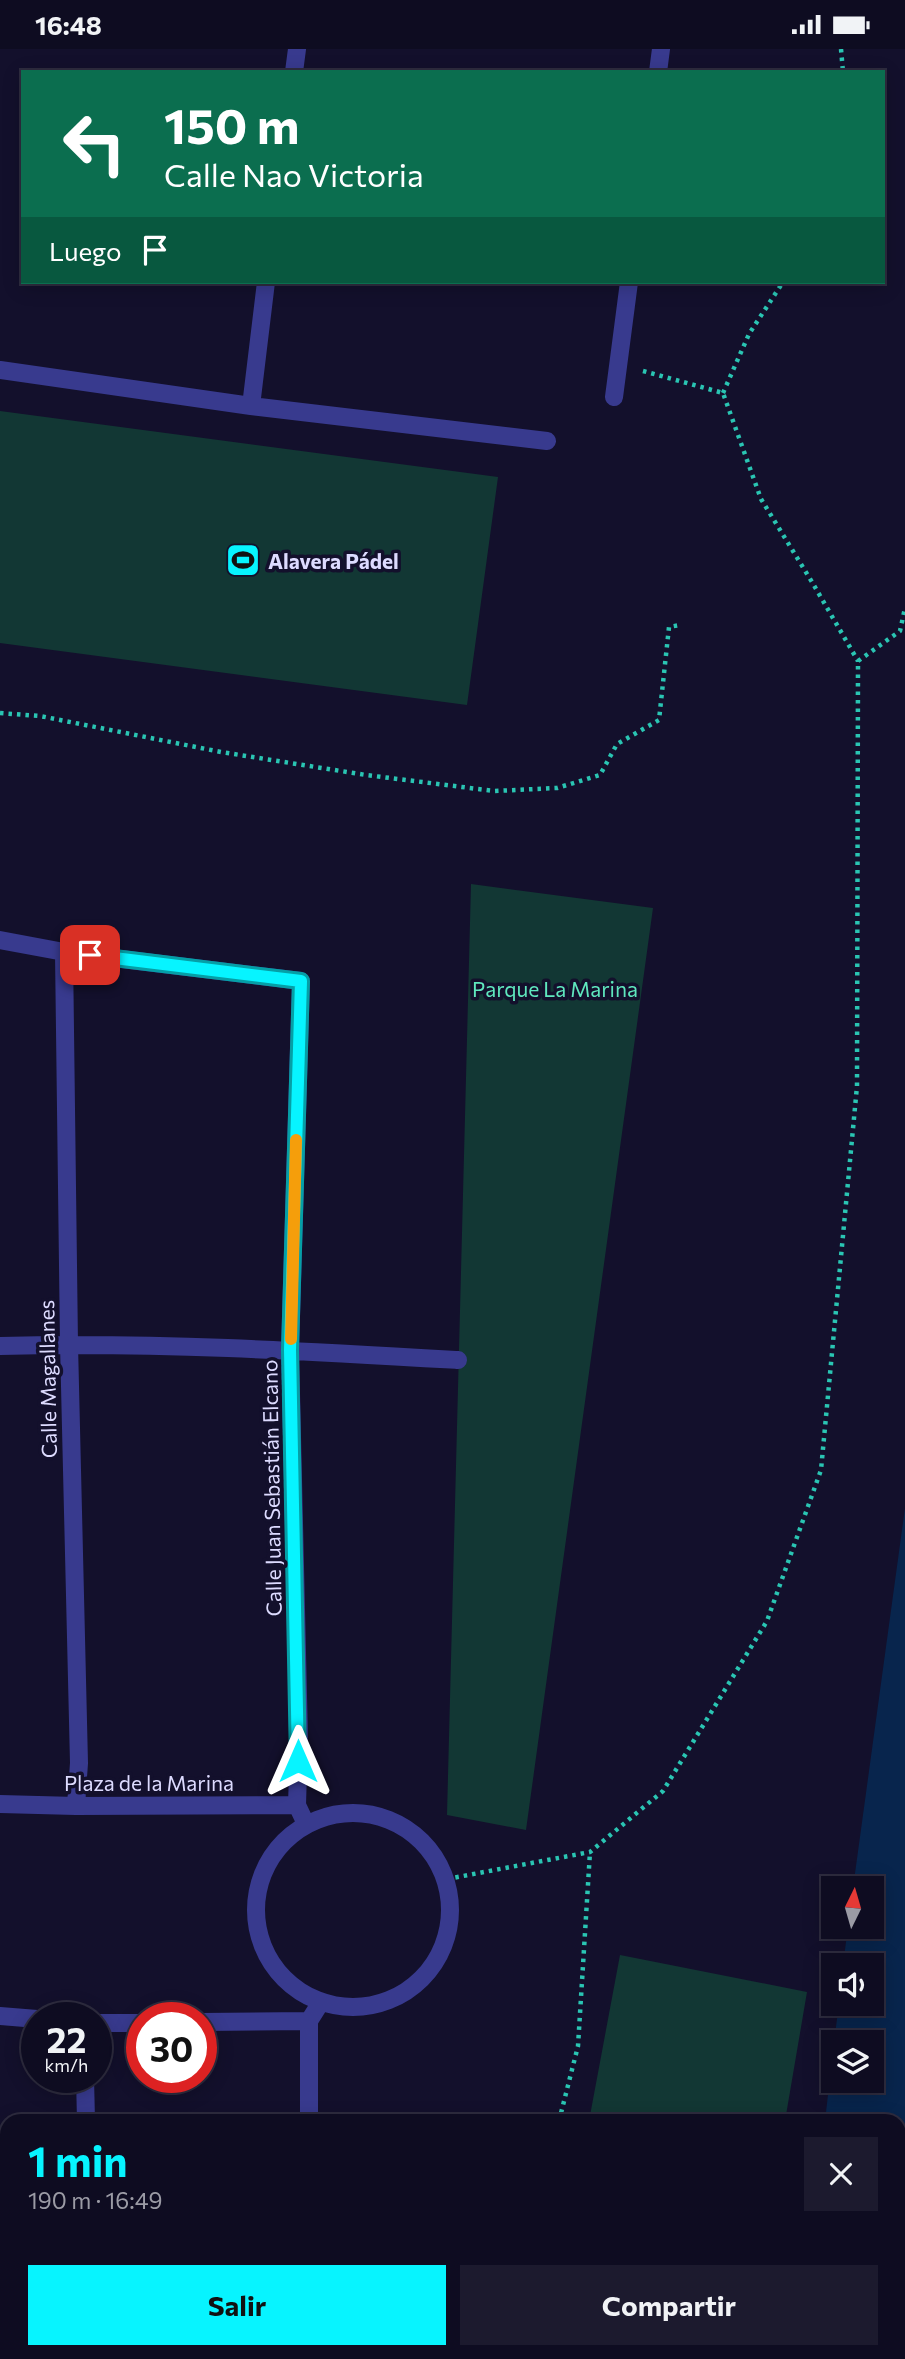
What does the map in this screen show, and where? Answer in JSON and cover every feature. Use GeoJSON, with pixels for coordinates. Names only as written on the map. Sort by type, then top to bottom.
{"type":"FeatureCollection","features":[{"type":"Feature","properties":{"kind":"street"},"geometry":{"type":"LineString","coordinates":[[294,70],[297,49]]}},
{"type":"Feature","properties":{"kind":"street"},"geometry":{"type":"LineString","coordinates":[[658,70],[661,49]]}},
{"type":"Feature","properties":{"kind":"street"},"geometry":{"type":"LineString","coordinates":[[251,407],[266,284]]}},
{"type":"Feature","properties":{"kind":"street"},"geometry":{"type":"LineString","coordinates":[[614,397],[629,284]]}},
{"type":"Feature","properties":{"kind":"street"},"geometry":{"type":"LineString","coordinates":[[0,370],[251,407],[547,441]]}},
{"type":"Feature","properties":{"kind":"street"},"geometry":{"type":"LineString","coordinates":[[0,940],[64,952]]}},
{"type":"Feature","properties":{"kind":"street","name":"Calle Juan Sebastián Elcano"},"geometry":{"type":"LineString","coordinates":[[64,952],[301,981],[290,1350],[299,1739],[297,1805],[306,1823]]}},
{"type":"Feature","properties":{"kind":"street","name":"Calle Magallanes"},"geometry":{"type":"LineString","coordinates":[[64,952],[69,1344],[79,1763],[76,1806]]}},
{"type":"Feature","properties":{"kind":"street"},"geometry":{"type":"LineString","coordinates":[[0,1346],[69,1344],[290,1350],[458,1360]]}},
{"type":"Feature","properties":{"kind":"street","name":"Plaza de la Marina"},"geometry":{"type":"LineString","coordinates":[[0,1804],[297,1805]]}},
{"type":"Feature","properties":{"kind":"street"},"geometry":{"type":"LineString","coordinates":[[361,1812],[390,1819],[414,1833],[434,1854],[447,1879],[452,1910],[447,1941],[432,1968],[410,1990],[382,2003],[351,2007],[321,2002],[292,1987],[270,1963],[258,1933],[255,1902],[263,1870],[281,1844],[306,1823],[333,1814],[361,1812]]}},
{"type":"Feature","properties":{"kind":"street"},"geometry":{"type":"LineString","coordinates":[[309,2114],[309,2021],[321,2002]]}},
{"type":"Feature","properties":{"kind":"street"},"geometry":{"type":"LineString","coordinates":[[0,2016],[21,2018]]}},
{"type":"Feature","properties":{"kind":"street"},"geometry":{"type":"LineString","coordinates":[[217,2022],[309,2021]]}},
{"type":"Feature","properties":{"kind":"street"},"geometry":{"type":"LineString","coordinates":[[85,2093],[86,2114]]}},
{"type":"Feature","properties":{"kind":"path"},"geometry":{"type":"LineString","coordinates":[[841,49],[844,70]]}},
{"type":"Feature","properties":{"kind":"path"},"geometry":{"type":"LineString","coordinates":[[447,1879],[590,1852],[663,1791],[767,1621],[821,1470],[858,1086],[858,661],[761,499],[723,393],[750,334],[782,284]]}},
{"type":"Feature","properties":{"kind":"path"},"geometry":{"type":"LineString","coordinates":[[618,365],[723,393]]}},
{"type":"Feature","properties":{"kind":"path"},"geometry":{"type":"LineString","coordinates":[[858,661],[900,631],[905,608]]}},
{"type":"Feature","properties":{"kind":"path"},"geometry":{"type":"LineString","coordinates":[[0,713],[40,716],[220,752],[366,775],[494,791],[557,788],[600,775],[617,744],[659,720],[669,628],[680,625]]}},
{"type":"Feature","properties":{"kind":"path"},"geometry":{"type":"LineString","coordinates":[[561,2114],[578,2046],[590,1852]]}},
{"type":"Feature","properties":{"kind":"green space","name":"Alavera Pádel"},"geometry":{"type":"Polygon","coordinates":[[[0,411],[498,477],[467,705],[0,643],[0,411]]]}},
{"type":"Feature","properties":{"kind":"green space","name":"Parque La Marina"},"geometry":{"type":"Polygon","coordinates":[[[471,884],[653,908],[526,1830],[447,1815],[471,884]]]}},
{"type":"Feature","properties":{"kind":"green space"},"geometry":{"type":"Polygon","coordinates":[[[620,1955],[807,1992],[786,2114],[590,2114],[620,1955]]]}},
{"type":"Feature","properties":{"kind":"water"},"geometry":{"type":"Polygon","coordinates":[[[905,1508],[905,2114],[826,2114],[828,2093],[884,2093],[884,2030],[836,2030],[837,2016],[884,2016],[884,1953],[845,1953],[846,1939],[884,1939],[884,1876],[855,1876],[905,1508]]]}},
{"type":"Feature","properties":{"kind":"slow traffic"},"geometry":{"type":"LineString","coordinates":[[291,1339],[296,1140]]}},
{"type":"Feature","properties":{"kind":"place","name":"Alavera Pádel"},"geometry":{"type":"Point","coordinates":[243,560]}},
{"type":"Feature","properties":{"kind":"route"},"geometry":{"type":"LineString","coordinates":[[90,955],[301,981],[290,1350],[298,1761]]}}]}
